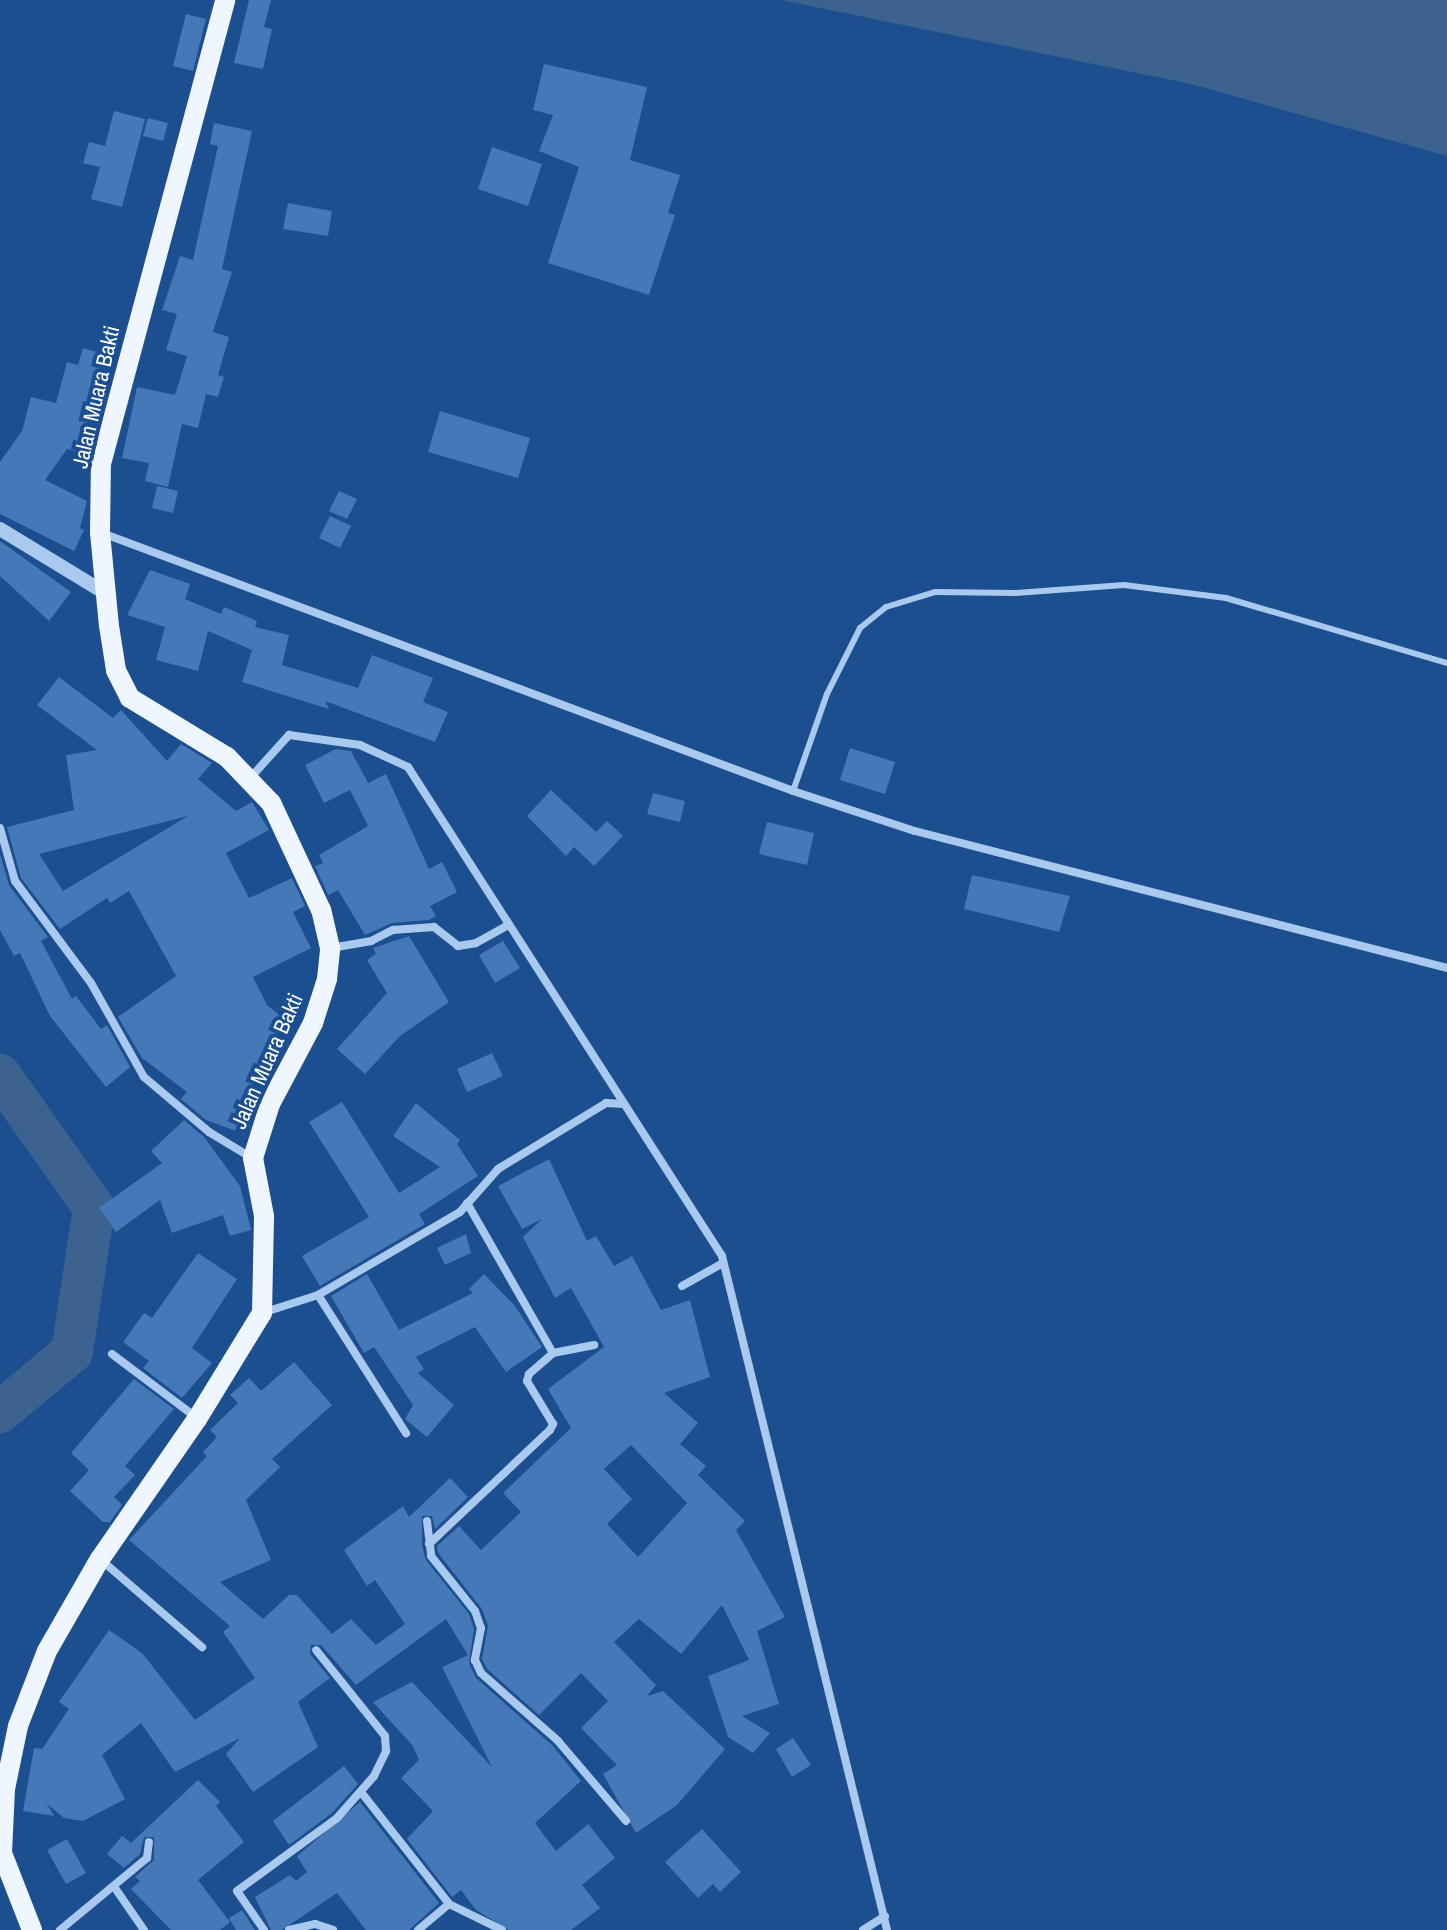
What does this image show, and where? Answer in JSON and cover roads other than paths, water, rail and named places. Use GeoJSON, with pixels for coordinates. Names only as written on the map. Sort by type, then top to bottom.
{"type":"FeatureCollection","features":[{"type":"Feature","properties":{"kind":"main road","name":"Jalan Muara Bakti"},"geometry":{"type":"LineString","coordinates":[[225,0],[114,406],[101,464],[100,532],[116,670],[130,698],[251,777],[310,878],[330,948],[327,979],[313,1023],[270,1104],[253,1158],[264,1216],[262,1313]]}},
{"type":"Feature","properties":{"kind":"main road"},"geometry":{"type":"LineString","coordinates":[[32,1930],[2,1853],[10,1759],[31,1688],[100,1559],[197,1419],[262,1313]]}},
{"type":"Feature","properties":{"kind":"street"},"geometry":{"type":"LineString","coordinates":[[0,529],[107,594]]}},
{"type":"Feature","properties":{"kind":"street"},"geometry":{"type":"LineString","coordinates":[[100,532],[793,791],[915,831],[1447,968]]}},
{"type":"Feature","properties":{"kind":"street"},"geometry":{"type":"LineString","coordinates":[[251,777],[289,735],[360,745],[388,755],[408,767],[723,1263],[887,1930]]}},
{"type":"Feature","properties":{"kind":"street"},"geometry":{"type":"LineString","coordinates":[[0,828],[15,881],[91,983],[144,1077],[209,1132],[253,1158]]}},
{"type":"Feature","properties":{"kind":"street"},"geometry":{"type":"LineString","coordinates":[[330,948],[371,941],[393,930],[434,927],[458,946],[476,943],[509,925]]}},
{"type":"Feature","properties":{"kind":"street"},"geometry":{"type":"LineString","coordinates":[[262,1313],[318,1295],[467,1203],[498,1169],[606,1103],[624,1104]]}},
{"type":"Feature","properties":{"kind":"street"},"geometry":{"type":"LineString","coordinates":[[467,1203],[553,1353]]}},
{"type":"Feature","properties":{"kind":"street"},"geometry":{"type":"LineString","coordinates":[[682,1286],[723,1263]]}},
{"type":"Feature","properties":{"kind":"street"},"geometry":{"type":"LineString","coordinates":[[318,1295],[406,1433]]}},
{"type":"Feature","properties":{"kind":"street"},"geometry":{"type":"LineString","coordinates":[[429,1544],[550,1430],[550,1417],[527,1381],[553,1353],[594,1345]]}},
{"type":"Feature","properties":{"kind":"street"},"geometry":{"type":"LineString","coordinates":[[112,1354],[197,1419]]}},
{"type":"Feature","properties":{"kind":"street"},"geometry":{"type":"LineString","coordinates":[[427,1521],[429,1544],[439,1570],[475,1611],[481,1628],[475,1660],[481,1673],[572,1756],[626,1821]]}},
{"type":"Feature","properties":{"kind":"street"},"geometry":{"type":"LineString","coordinates":[[100,1559],[202,1647]]}},
{"type":"Feature","properties":{"kind":"street"},"geometry":{"type":"LineString","coordinates":[[264,1930],[237,1891],[314,1837],[361,1792],[386,1751],[385,1736],[316,1650]]}},
{"type":"Feature","properties":{"kind":"street"},"geometry":{"type":"LineString","coordinates":[[361,1792],[449,1904],[502,1930]]}},
{"type":"Feature","properties":{"kind":"street"},"geometry":{"type":"LineString","coordinates":[[60,1930],[115,1888],[147,1858],[149,1842]]}},
{"type":"Feature","properties":{"kind":"street"},"geometry":{"type":"LineString","coordinates":[[115,1888],[144,1930]]}},
{"type":"Feature","properties":{"kind":"street"},"geometry":{"type":"LineString","coordinates":[[418,1930],[449,1904]]}},
{"type":"Feature","properties":{"kind":"street"},"geometry":{"type":"LineString","coordinates":[[863,1930],[885,1916]]}},
{"type":"Feature","properties":{"kind":"street"},"geometry":{"type":"LineString","coordinates":[[289,1930],[315,1924],[333,1930]]}},
{"type":"Feature","properties":{"kind":"lane"},"geometry":{"type":"LineString","coordinates":[[793,791],[827,694],[860,628],[886,607],[935,592],[1015,593],[1124,585],[1226,598],[1447,663]]}},
{"type":"Feature","properties":{"kind":"water"},"geometry":{"type":"Polygon","coordinates":[[[781,0],[1447,0],[1447,156],[1191,84],[781,0]]]}},
{"type":"Feature","properties":{"kind":"waterway"},"geometry":{"type":"LineString","coordinates":[[0,1075],[94,1208],[72,1352],[0,1412]]}}]}
